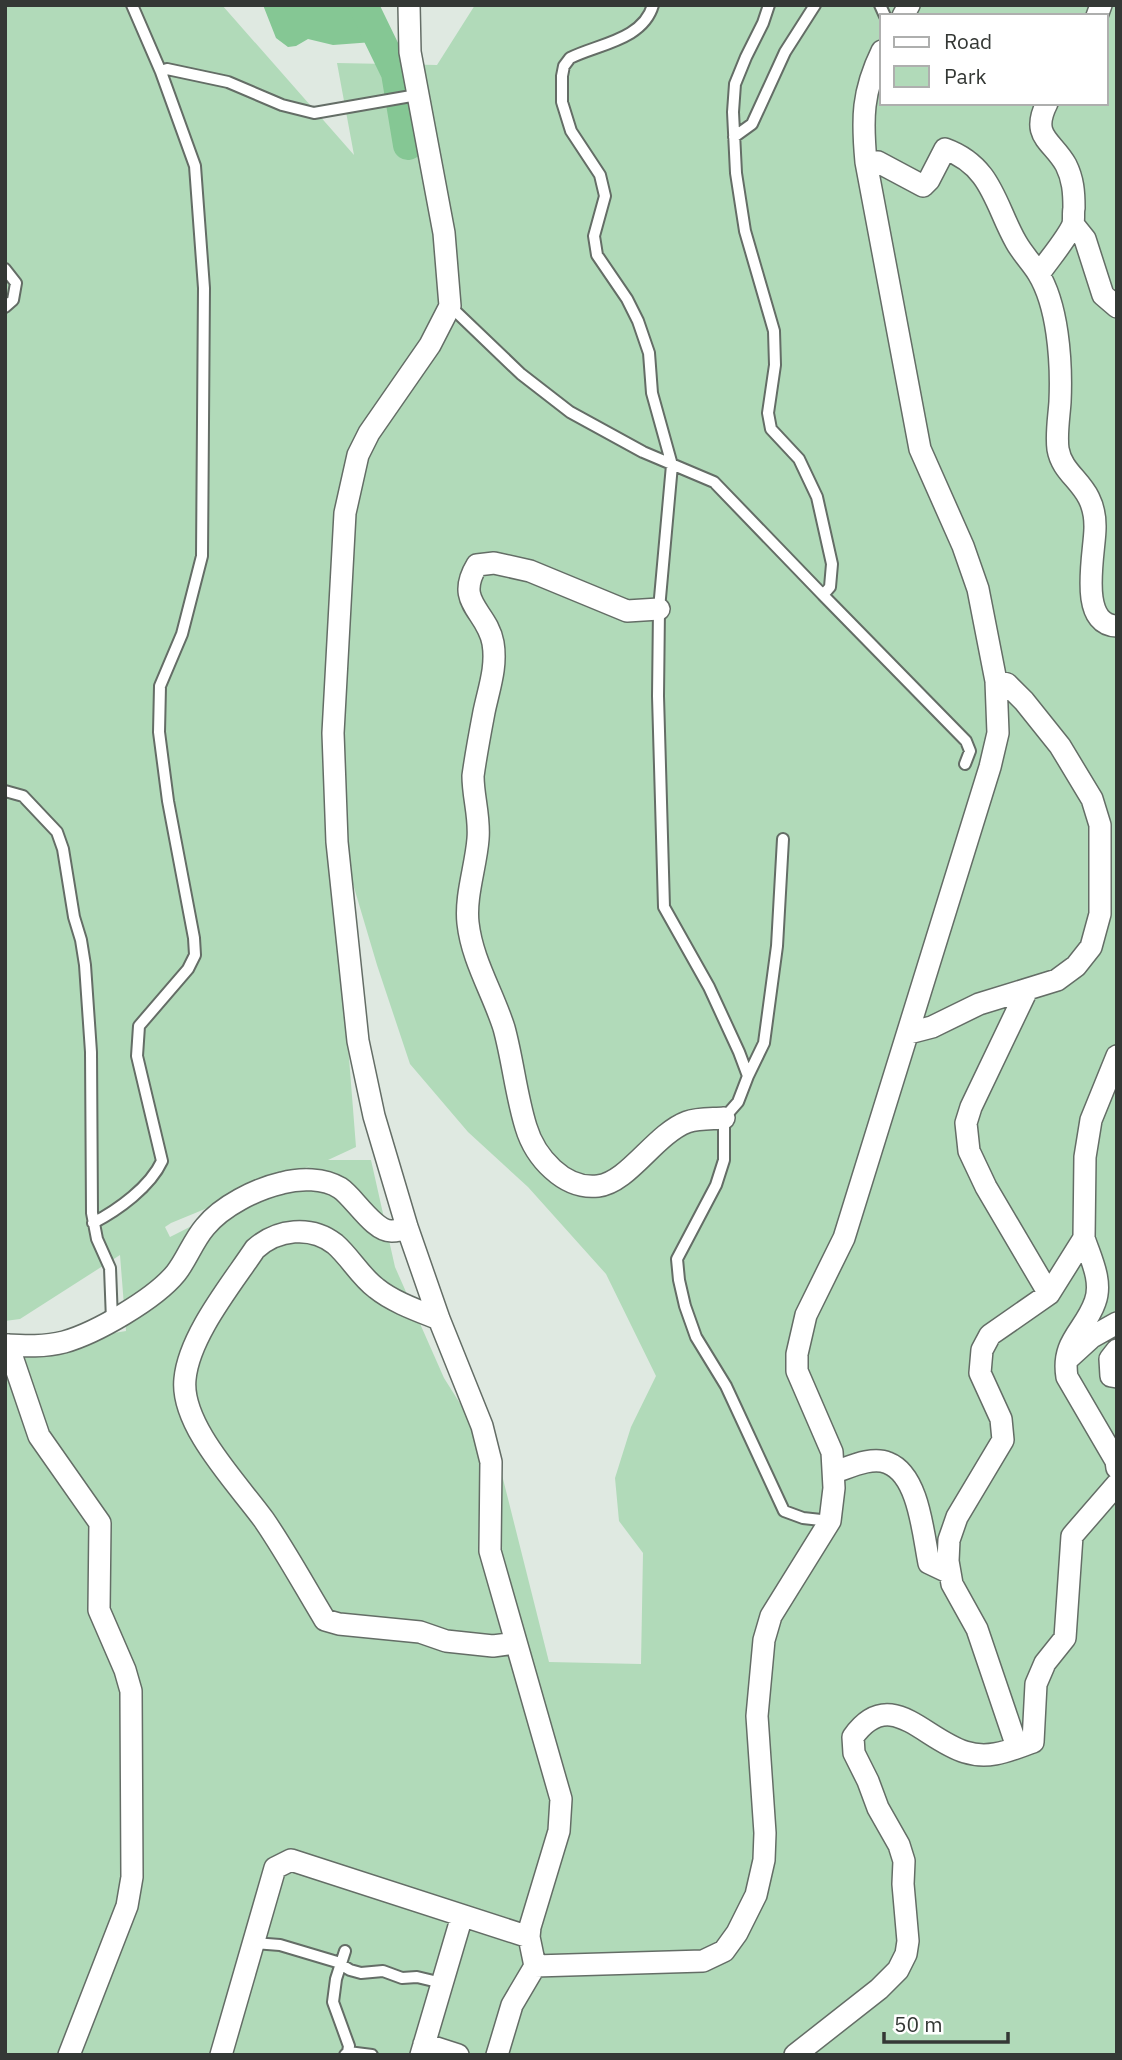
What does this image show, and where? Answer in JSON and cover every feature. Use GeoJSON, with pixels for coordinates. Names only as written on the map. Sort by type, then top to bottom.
{"type":"FeatureCollection","features":[{"type":"Feature","properties":{"kind":"street"},"geometry":{"type":"LineString","coordinates":[[409,5],[410,52],[444,233],[450,306],[430,345],[369,433],[358,455],[345,513],[334,720],[337,842],[358,1041],[374,1116],[407,1227],[439,1319],[482,1426],[491,1462],[490,1550],[561,1799],[559,1831],[528,1937],[536,1966],[512,2005],[498,2055]]}},
{"type":"Feature","properties":{"kind":"street"},"geometry":{"type":"LineString","coordinates":[[536,1966],[703,1961],[724,1951],[737,1933],[756,1895],[764,1860],[765,1833],[757,1716],[764,1640],[771,1616],[831,1521],[835,1472],[832,1452],[797,1371],[797,1353],[806,1315],[844,1238],[990,768],[998,733],[996,681],[978,589],[963,546],[920,449],[866,162],[862,118],[872,72],[880,55]]}},
{"type":"Feature","properties":{"kind":"street"},"geometry":{"type":"LineString","coordinates":[[1039,274],[1073,224],[1072,179],[1065,163],[1045,140],[1041,129],[1040,118],[1046,105]]}},
{"type":"Feature","properties":{"kind":"street"},"geometry":{"type":"LineString","coordinates":[[866,162],[878,163],[923,186],[945,149],[957,154],[984,177],[994,190],[1016,243],[1039,274],[1049,294],[1058,335],[1060,393],[1057,444],[1060,459],[1084,488],[1093,504],[1095,527],[1090,578],[1092,604],[1110,626],[1117,626]]}},
{"type":"Feature","properties":{"kind":"street"},"geometry":{"type":"LineString","coordinates":[[1073,224],[1085,239],[1103,295],[1117,307]]}},
{"type":"Feature","properties":{"kind":"street"},"geometry":{"type":"LineString","coordinates":[[659,609],[626,611],[530,570],[494,563],[477,565],[469,577],[471,601],[492,638],[495,663],[472,776],[479,822],[468,919],[471,942],[503,1026],[526,1128],[547,1164],[559,1174],[575,1185],[600,1186],[619,1178],[666,1133],[689,1121],[724,1118]]}},
{"type":"Feature","properties":{"kind":"street"},"geometry":{"type":"LineString","coordinates":[[909,1033],[932,1027],[979,1003],[1058,980],[1076,966],[1091,947],[1100,914],[1100,825],[1092,799],[1060,746],[1024,701],[1007,684],[996,681]]}},
{"type":"Feature","properties":{"kind":"street"},"geometry":{"type":"LineString","coordinates":[[1027,990],[971,1107],[966,1123],[968,1151],[1049,1294]]}},
{"type":"Feature","properties":{"kind":"street"},"geometry":{"type":"LineString","coordinates":[[1117,1056],[1091,1121],[1085,1157],[1084,1238],[1097,1278],[1096,1301],[1070,1344],[1065,1362],[1067,1377],[1116,1461],[1117,1468]]}},
{"type":"Feature","properties":{"kind":"street"},"geometry":{"type":"LineString","coordinates":[[69,2055],[127,1906],[132,1841],[131,1691],[125,1670],[99,1610],[100,1522],[39,1436],[7,1345],[66,1342],[136,1308],[158,1292],[175,1274],[204,1228],[218,1214],[283,1182],[326,1181],[341,1188],[379,1227],[390,1232],[407,1227]]}},
{"type":"Feature","properties":{"kind":"street"},"geometry":{"type":"LineString","coordinates":[[439,1319],[376,1289],[334,1244],[318,1235],[300,1231],[282,1234],[264,1241],[255,1249],[208,1320],[194,1348],[185,1377],[185,1398],[198,1427],[223,1467],[265,1521],[325,1620],[339,1624],[420,1632],[446,1641],[493,1646],[516,1643]]}},
{"type":"Feature","properties":{"kind":"street"},"geometry":{"type":"LineString","coordinates":[[1017,1747],[977,1629],[952,1584],[948,1561],[949,1540],[957,1517],[1003,1440],[1001,1419],[980,1373],[982,1350],[990,1335],[1049,1294],[1084,1238]]}},
{"type":"Feature","properties":{"kind":"street"},"geometry":{"type":"LineString","coordinates":[[1065,1362],[1092,1338],[1117,1323]]}},
{"type":"Feature","properties":{"kind":"street"},"geometry":{"type":"LineString","coordinates":[[1117,1350],[1110,1359],[1111,1376],[1117,1377]]}},
{"type":"Feature","properties":{"kind":"street"},"geometry":{"type":"LineString","coordinates":[[835,1472],[868,1461],[888,1462],[903,1475],[913,1491],[929,1563],[950,1573]]}},
{"type":"Feature","properties":{"kind":"street"},"geometry":{"type":"LineString","coordinates":[[795,2055],[879,1989],[898,1970],[906,1954],[908,1941],[903,1884],[904,1861],[899,1845],[878,1808],[869,1782],[854,1753],[853,1737],[863,1723],[877,1715],[895,1714],[964,1752],[999,1754],[1033,1742],[1036,1684],[1045,1663],[1065,1638],[1072,1536],[1117,1484]]}},
{"type":"Feature","properties":{"kind":"street"},"geometry":{"type":"LineString","coordinates":[[221,2055],[275,1868],[291,1860],[528,1937]]}},
{"type":"Feature","properties":{"kind":"street"},"geometry":{"type":"LineString","coordinates":[[458,2055],[422,2049],[462,1916]]}},
{"type":"Feature","properties":{"kind":"lane"},"geometry":{"type":"LineString","coordinates":[[93,1223],[139,1190],[156,1173],[162,1161],[137,1056],[139,1026],[188,969],[195,955],[194,937],[168,801],[159,732],[160,686],[181,634],[202,556],[204,288],[195,166],[161,72],[132,5]]}},
{"type":"Feature","properties":{"kind":"lane"},"geometry":{"type":"LineString","coordinates":[[653,5],[640,29],[570,58],[564,66],[562,102],[571,131],[600,175],[605,196],[594,236],[597,255],[627,299],[638,321],[649,353],[652,393],[672,465],[659,609],[658,696],[664,907],[709,987],[748,1076]]}},
{"type":"Feature","properties":{"kind":"lane"},"geometry":{"type":"LineString","coordinates":[[769,5],[735,84],[734,137],[745,231],[774,331],[775,365],[768,414],[771,429],[799,459],[817,497],[832,564],[830,587],[822,595]]}},
{"type":"Feature","properties":{"kind":"lane"},"geometry":{"type":"LineString","coordinates":[[734,137],[752,124],[785,52],[815,5]]}},
{"type":"Feature","properties":{"kind":"lane"},"geometry":{"type":"LineString","coordinates":[[161,72],[167,69],[228,82],[282,105],[314,113],[417,95]]}},
{"type":"Feature","properties":{"kind":"lane"},"geometry":{"type":"LineString","coordinates":[[5,269],[16,283],[16,291],[13,300],[5,307]]}},
{"type":"Feature","properties":{"kind":"lane"},"geometry":{"type":"LineString","coordinates":[[450,306],[521,374],[570,412],[643,452],[714,482],[966,741],[971,751],[965,764]]}},
{"type":"Feature","properties":{"kind":"lane"},"geometry":{"type":"LineString","coordinates":[[5,791],[23,796],[57,832],[63,849],[83,953],[92,1052],[93,1223],[97,1240],[110,1268],[112,1321]]}},
{"type":"Feature","properties":{"kind":"lane"},"geometry":{"type":"LineString","coordinates":[[783,839],[777,947],[764,1043],[738,1102],[724,1118],[724,1160],[716,1185],[677,1259],[685,1306],[696,1337],[726,1386],[784,1511],[803,1518],[831,1521]]}},
{"type":"Feature","properties":{"kind":"lane"},"geometry":{"type":"LineString","coordinates":[[253,1943],[280,1945],[340,1963],[361,1973],[383,1971],[402,1978],[417,1977],[442,1983]]}},
{"type":"Feature","properties":{"kind":"lane"},"geometry":{"type":"LineString","coordinates":[[345,1951],[340,1963],[333,2002],[349,2046],[347,2053],[372,2055]]}},
{"type":"Feature","properties":{"kind":"green space"},"geometry":{"type":"Polygon","coordinates":[[[5,5],[222,5],[354,155],[337,63],[437,65],[475,5],[1117,5],[1117,2055],[5,2055],[5,1351],[126,1331],[120,1255],[20,1319],[5,1321],[5,5]],[[329,803],[356,1147],[328,1160],[371,1160],[395,1267],[444,1378],[500,1467],[549,1662],[641,1664],[643,1553],[619,1521],[615,1478],[631,1427],[656,1376],[606,1274],[528,1187],[468,1132],[410,1064],[377,965],[329,803]],[[312,1165],[171,1223],[165,1227],[170,1237],[312,1165]]]}},
{"type":"Feature","properties":{"kind":"shaded area"},"geometry":{"type":"Polygon","coordinates":[[[263,5],[380,5],[381,34],[399,71],[393,75],[379,47],[373,42],[333,45],[308,39],[288,47],[276,38],[263,5]]]}},
{"type":"Feature","properties":{"kind":"waterway"},"geometry":{"type":"LineString","coordinates":[[363,5],[396,73],[408,145]]}}]}
